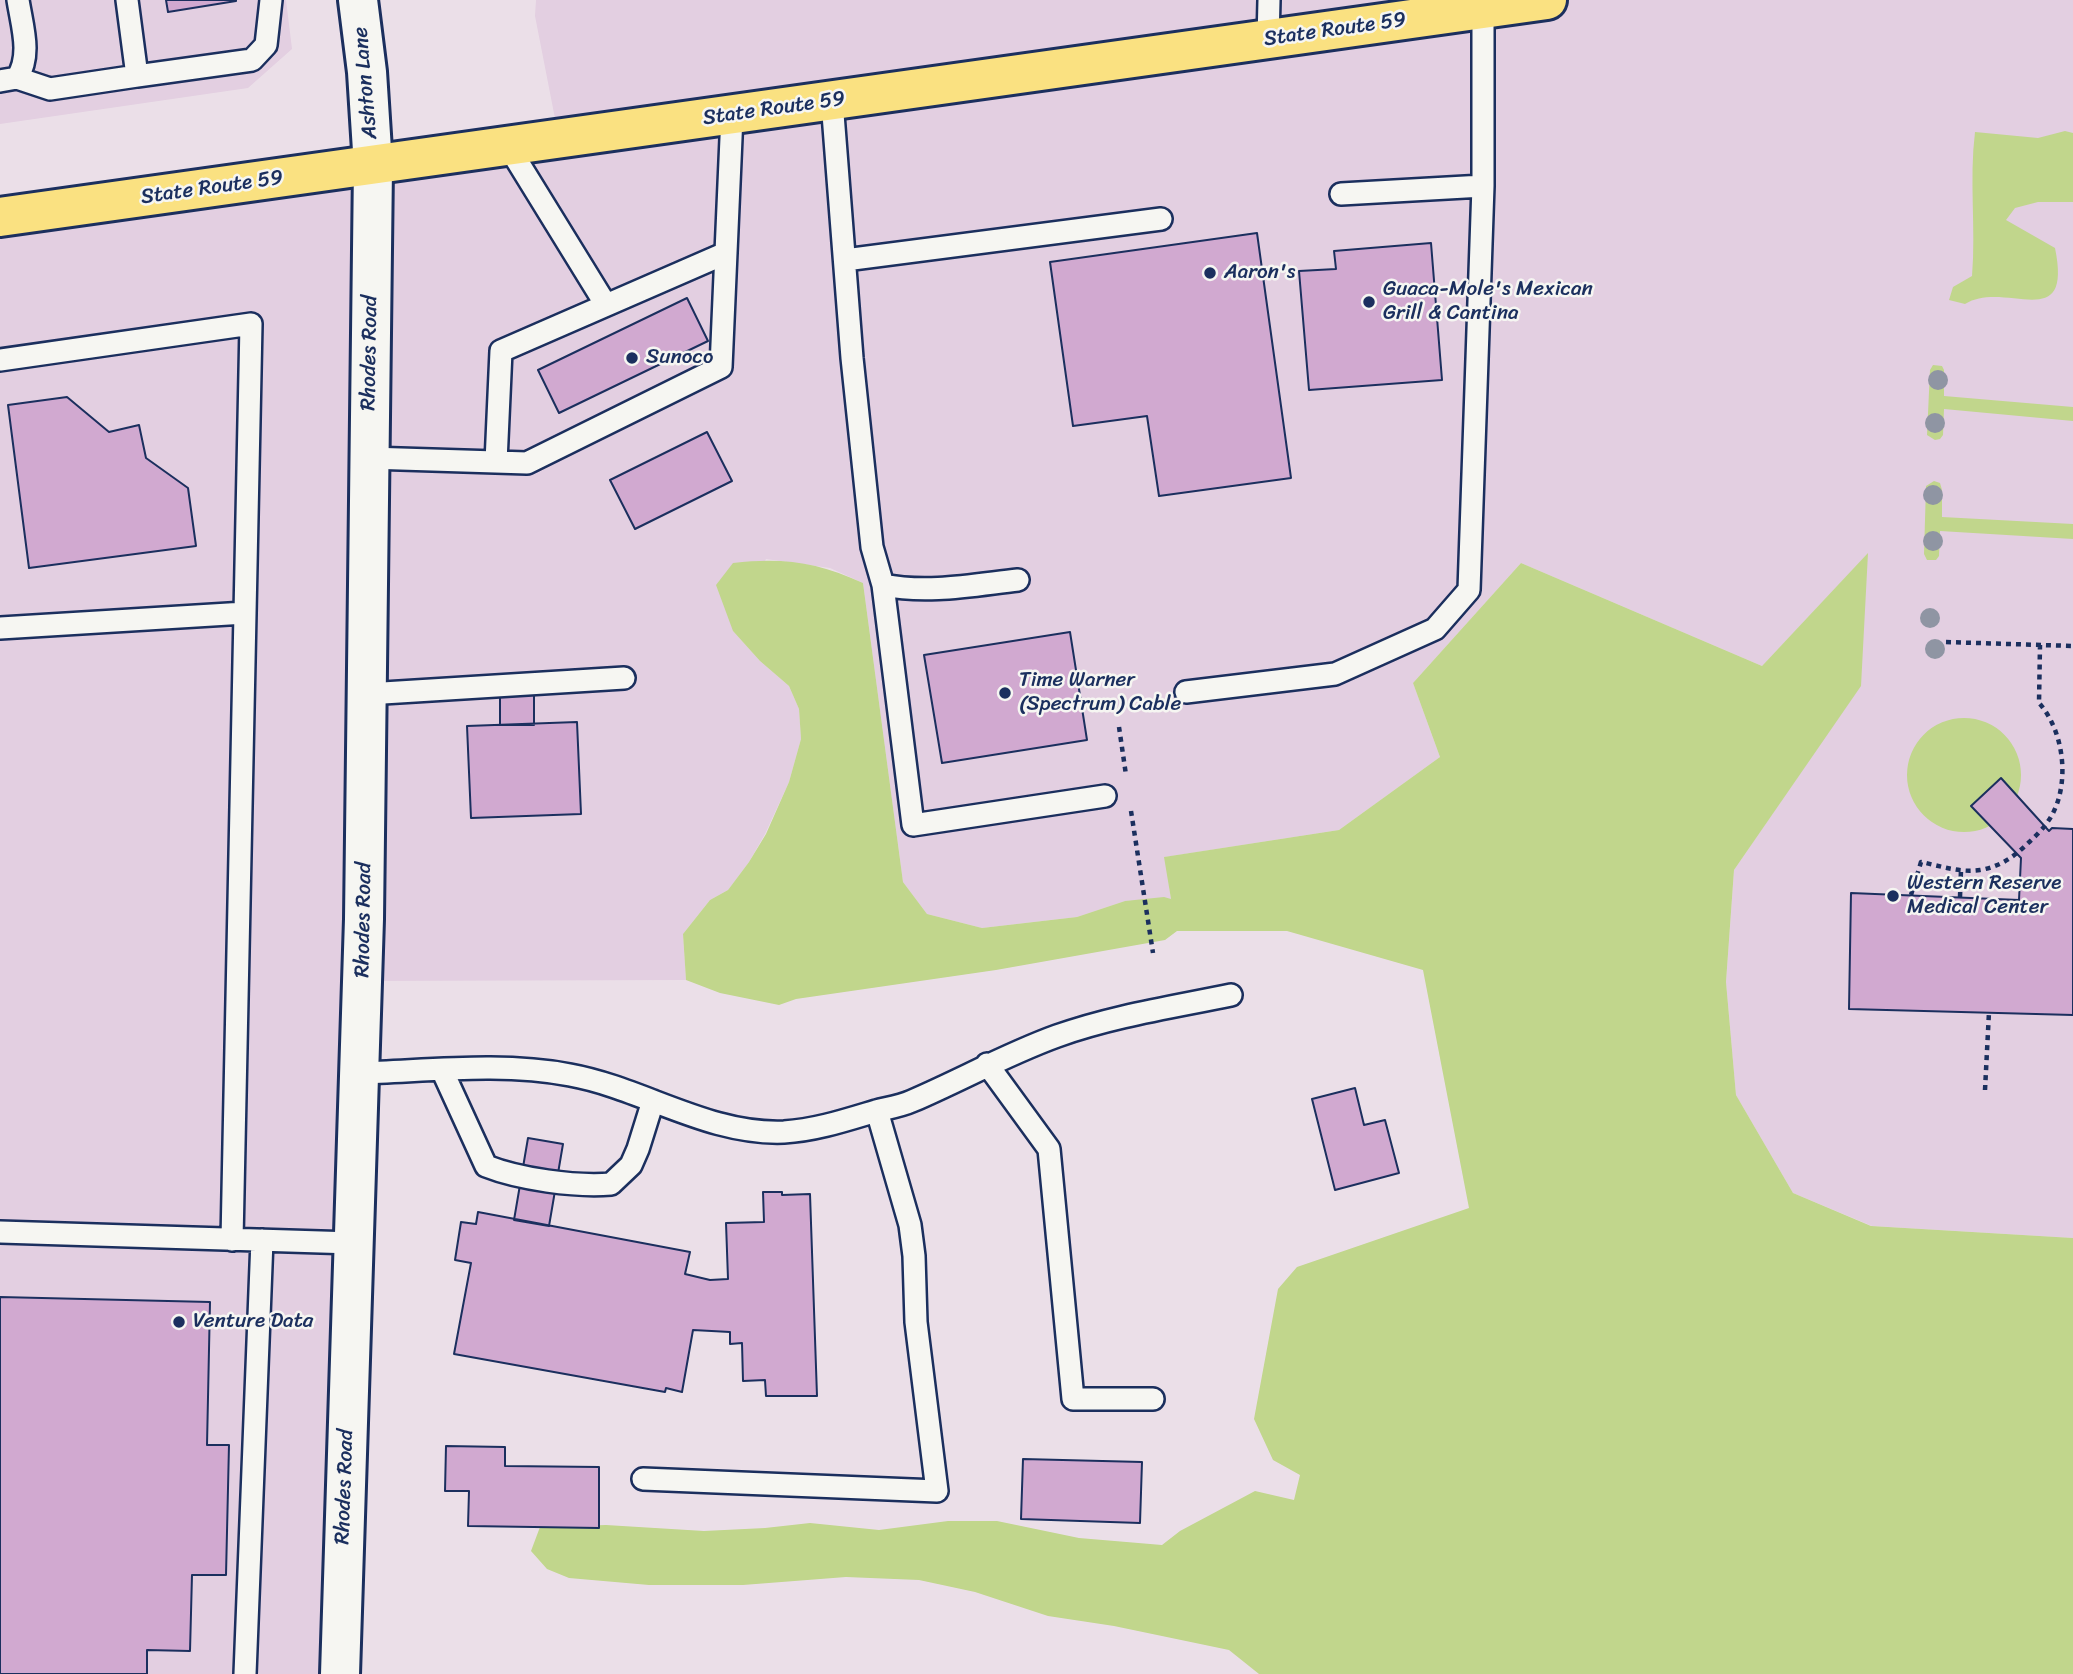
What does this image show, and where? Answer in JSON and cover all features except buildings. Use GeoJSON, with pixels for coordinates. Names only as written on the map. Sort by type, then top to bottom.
{"type":"FeatureCollection","features":[{"type":"Feature","properties":{"kind":"main road","name":"State Route 59"},"geometry":{"type":"LineString","coordinates":[[0,217],[1547,0]]}},
{"type":"Feature","properties":{"kind":"street","name":"Ashton Lane"},"geometry":{"type":"LineString","coordinates":[[358,0],[367,72],[373,166]]}},
{"type":"Feature","properties":{"kind":"street","name":"Rhodes Road"},"geometry":{"type":"LineString","coordinates":[[340,1674],[365,907],[373,166]]}},
{"type":"Feature","properties":{"kind":"lane"},"geometry":{"type":"LineString","coordinates":[[9,80],[24,67],[26,54],[18,0]]}},
{"type":"Feature","properties":{"kind":"lane"},"geometry":{"type":"LineString","coordinates":[[127,0],[137,76]]}},
{"type":"Feature","properties":{"kind":"lane"},"geometry":{"type":"LineString","coordinates":[[9,80],[50,89],[252,60],[266,45],[271,0]]}},
{"type":"Feature","properties":{"kind":"lane"},"geometry":{"type":"LineString","coordinates":[[1268,40],[1269,0]]}},
{"type":"Feature","properties":{"kind":"lane"},"geometry":{"type":"LineString","coordinates":[[1186,692],[1335,674],[1435,629],[1469,590],[1483,186],[1483,9]]}},
{"type":"Feature","properties":{"kind":"lane"},"geometry":{"type":"LineString","coordinates":[[832,101],[852,358],[872,547],[883,585],[913,825],[1105,796]]}},
{"type":"Feature","properties":{"kind":"lane"},"geometry":{"type":"LineString","coordinates":[[369,458],[527,463],[721,367],[732,115]]}},
{"type":"Feature","properties":{"kind":"lane"},"geometry":{"type":"LineString","coordinates":[[508,146],[606,305]]}},
{"type":"Feature","properties":{"kind":"lane"},"geometry":{"type":"LineString","coordinates":[[1340,194],[1483,186]]}},
{"type":"Feature","properties":{"kind":"lane"},"geometry":{"type":"LineString","coordinates":[[845,260],[1161,219]]}},
{"type":"Feature","properties":{"kind":"lane"},"geometry":{"type":"LineString","coordinates":[[496,463],[501,351],[726,253]]}},
{"type":"Feature","properties":{"kind":"lane"},"geometry":{"type":"LineString","coordinates":[[0,360],[251,324],[232,1240]]}},
{"type":"Feature","properties":{"kind":"lane"},"geometry":{"type":"LineString","coordinates":[[883,585],[902,589],[944,589],[1018,580]]}},
{"type":"Feature","properties":{"kind":"lane"},"geometry":{"type":"LineString","coordinates":[[0,628],[246,613]]}},
{"type":"Feature","properties":{"kind":"lane"},"geometry":{"type":"LineString","coordinates":[[367,694],[624,678]]}},
{"type":"Feature","properties":{"kind":"lane"},"geometry":{"type":"LineString","coordinates":[[359,1073],[514,1069],[572,1075],[720,1124],[762,1132],[786,1132],[826,1126],[910,1102],[987,1064],[1055,1036],[1104,1020],[1231,995]]}},
{"type":"Feature","properties":{"kind":"lane"},"geometry":{"type":"LineString","coordinates":[[987,1064],[1049,1149],[1073,1399],[1153,1399]]}},
{"type":"Feature","properties":{"kind":"lane"},"geometry":{"type":"LineString","coordinates":[[442,1070],[486,1166],[502,1172],[588,1186],[611,1184],[631,1165],[653,1101]]}},
{"type":"Feature","properties":{"kind":"lane"},"geometry":{"type":"LineString","coordinates":[[643,1479],[937,1491],[916,1322],[910,1225],[877,1111]]}},
{"type":"Feature","properties":{"kind":"lane"},"geometry":{"type":"LineString","coordinates":[[0,1231],[353,1243]]}},
{"type":"Feature","properties":{"kind":"lane"},"geometry":{"type":"LineString","coordinates":[[245,1674],[262,1240]]}},
{"type":"Feature","properties":{"kind":"path"},"geometry":{"type":"LineString","coordinates":[[1946,642],[2073,646]]}},
{"type":"Feature","properties":{"kind":"path"},"geometry":{"type":"LineString","coordinates":[[1911,895],[1921,862],[1961,870],[1981,870],[2012,859],[2054,813],[2060,785],[2062,752],[2049,714],[2039,703],[2040,645]]}},
{"type":"Feature","properties":{"kind":"path"},"geometry":{"type":"LineString","coordinates":[[1119,727],[1126,780]]}},
{"type":"Feature","properties":{"kind":"path"},"geometry":{"type":"LineString","coordinates":[[1130,807],[1153,953]]}},
{"type":"Feature","properties":{"kind":"path"},"geometry":{"type":"LineString","coordinates":[[1961,870],[1961,897]]}},
{"type":"Feature","properties":{"kind":"path"},"geometry":{"type":"LineString","coordinates":[[1985,1090],[1989,1012]]}},
{"type":"Feature","properties":{"kind":"shaded area"},"geometry":{"type":"Polygon","coordinates":[[[0,0],[286,0],[292,49],[248,88],[0,124],[0,0]]]}},
{"type":"Feature","properties":{"kind":"shaded area"},"geometry":{"type":"Polygon","coordinates":[[[536,0],[2073,0],[2073,1238],[1872,1226],[1793,1193],[1736,1095],[1726,982],[1734,870],[1860,686],[1867,555],[1762,666],[1521,563],[1413,683],[1440,757],[1339,830],[1165,857],[1171,899],[1125,901],[1077,917],[982,928],[927,914],[903,882],[863,583],[830,568],[766,559],[733,631],[760,661],[789,686],[799,709],[801,739],[789,782],[749,862],[728,890],[710,900],[683,934],[686,980],[363,981],[340,1674],[0,1674],[0,217],[559,139],[535,16],[536,0]]]}},
{"type":"Feature","properties":{"kind":"green space"},"geometry":{"type":"Polygon","coordinates":[[[2065,131],[2073,133],[2073,202],[2038,202],[2015,208],[2006,220],[2055,248],[2058,275],[2054,290],[2045,298],[2032,300],[1981,298],[1965,304],[1949,300],[1953,287],[1972,276],[1975,132],[2038,138],[2065,131]]]}},
{"type":"Feature","properties":{"kind":"green space"},"geometry":{"type":"Polygon","coordinates":[[[1933,365],[1942,366],[1944,370],[1944,396],[2073,407],[2073,421],[1944,409],[1943,435],[1935,440],[1927,435],[1930,370],[1933,365]]]}},
{"type":"Feature","properties":{"kind":"green space"},"geometry":{"type":"Polygon","coordinates":[[[1934,481],[1940,483],[1942,490],[1942,517],[2073,524],[2073,539],[1940,531],[1939,556],[1936,560],[1927,560],[1924,554],[1926,486],[1934,481]]]}},
{"type":"Feature","properties":{"kind":"green space"},"geometry":{"type":"Polygon","coordinates":[[[1868,553],[1861,686],[1734,870],[1726,982],[1736,1095],[1793,1193],[1871,1226],[2073,1238],[2073,1674],[1259,1674],[1229,1650],[1114,1626],[1048,1616],[975,1592],[919,1580],[846,1577],[743,1585],[649,1585],[569,1578],[547,1569],[531,1551],[540,1527],[606,1525],[704,1531],[810,1523],[879,1530],[948,1521],[997,1521],[1079,1538],[1162,1545],[1180,1531],[1255,1491],[1294,1500],[1300,1475],[1273,1460],[1254,1419],[1278,1289],[1297,1267],[1469,1208],[1423,970],[1287,931],[1177,931],[1165,940],[996,970],[796,999],[779,1005],[720,993],[686,980],[683,934],[710,900],[728,890],[766,834],[789,782],[801,739],[799,709],[789,686],[760,661],[733,631],[716,585],[733,563],[800,563],[831,570],[863,583],[903,882],[927,914],[982,928],[1077,917],[1125,901],[1164,897],[1171,899],[1164,857],[1339,830],[1440,757],[1413,683],[1521,563],[1762,666],[1868,553]]]}},
{"type":"Feature","properties":{"kind":"green space"},"geometry":{"type":"Polygon","coordinates":[[[1964,718],[1986,722],[1996,727],[2012,743],[2017,753],[2021,775],[2017,797],[2012,807],[1996,823],[1986,828],[1964,832],[1942,828],[1932,823],[1916,807],[1911,797],[1907,775],[1911,753],[1916,743],[1932,727],[1942,722],[1964,718]]]}},
{"type":"Feature","properties":{"kind":"place","name":"Aaron's"},"geometry":{"type":"Point","coordinates":[1210,273]}},
{"type":"Feature","properties":{"kind":"place","name":"Guaca-Mole's Mexican Grill & Cantina"},"geometry":{"type":"Point","coordinates":[1369,302]}},
{"type":"Feature","properties":{"kind":"place","name":"Sunoco"},"geometry":{"type":"Point","coordinates":[632,358]}},
{"type":"Feature","properties":{"kind":"place","name":"Time Warner (Spectrum) Cable"},"geometry":{"type":"Point","coordinates":[1005,693]}},
{"type":"Feature","properties":{"kind":"place","name":"Western Reserve Medical Center"},"geometry":{"type":"Point","coordinates":[1893,896]}},
{"type":"Feature","properties":{"kind":"place","name":"Venture Data"},"geometry":{"type":"Point","coordinates":[179,1322]}}]}
